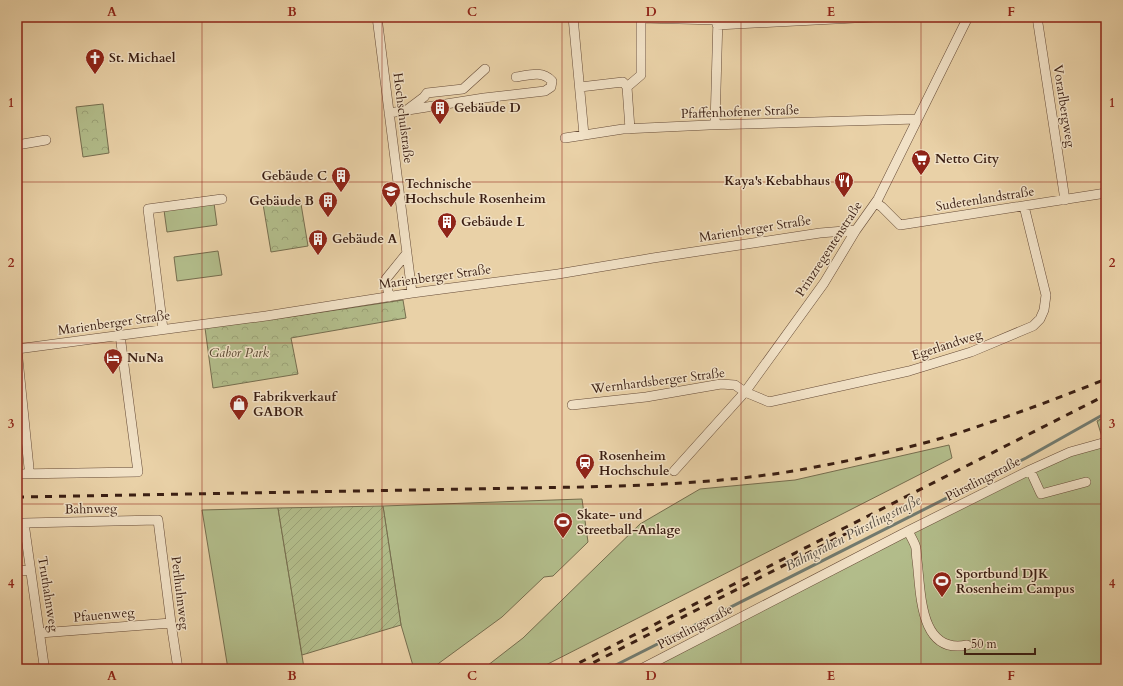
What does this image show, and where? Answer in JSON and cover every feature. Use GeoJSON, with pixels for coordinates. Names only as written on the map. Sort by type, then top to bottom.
{"type":"FeatureCollection","features":[{"type":"Feature","properties":{"kind":"street","name":"Hochschulstraße"},"geometry":{"type":"LineString","coordinates":[[377,17],[412,293]]}},
{"type":"Feature","properties":{"kind":"street"},"geometry":{"type":"LineString","coordinates":[[573,17],[584,135]]}},
{"type":"Feature","properties":{"kind":"street"},"geometry":{"type":"LineString","coordinates":[[627,87],[641,75],[641,18],[717,21],[874,17]]}},
{"type":"Feature","properties":{"kind":"street","name":"Prinzregentenstraße"},"geometry":{"type":"LineString","coordinates":[[674,471],[745,392],[824,283],[856,230],[876,203],[966,17]]}},
{"type":"Feature","properties":{"kind":"street","name":"Vorarlbergweg"},"geometry":{"type":"LineString","coordinates":[[1037,17],[1065,200]]}},
{"type":"Feature","properties":{"kind":"street"},"geometry":{"type":"LineString","coordinates":[[715,125],[717,21]]}},
{"type":"Feature","properties":{"kind":"street"},"geometry":{"type":"LineString","coordinates":[[405,110],[424,97],[427,93],[463,89],[485,69]]}},
{"type":"Feature","properties":{"kind":"street"},"geometry":{"type":"LineString","coordinates":[[389,112],[484,98],[545,91],[550,87],[552,81],[547,76],[542,74],[516,77]]}},
{"type":"Feature","properties":{"kind":"street"},"geometry":{"type":"LineString","coordinates":[[580,87],[624,82],[627,87],[630,128]]}},
{"type":"Feature","properties":{"kind":"street","name":"Pfaffenhofener Straße"},"geometry":{"type":"LineString","coordinates":[[565,138],[630,128],[917,119]]}},
{"type":"Feature","properties":{"kind":"street"},"geometry":{"type":"LineString","coordinates":[[17,145],[46,140]]}},
{"type":"Feature","properties":{"kind":"street","name":"Sudetenlandstraße"},"geometry":{"type":"LineString","coordinates":[[876,203],[900,225],[1106,193]]}},
{"type":"Feature","properties":{"kind":"street"},"geometry":{"type":"LineString","coordinates":[[163,329],[148,209],[222,199]]}},
{"type":"Feature","properties":{"kind":"street","name":"Egerlandweg"},"geometry":{"type":"LineString","coordinates":[[745,392],[769,402],[910,371],[971,352],[1033,326],[1042,315],[1046,295],[1024,206]]}},
{"type":"Feature","properties":{"kind":"street","name":"Marienberger Straße"},"geometry":{"type":"LineString","coordinates":[[17,349],[266,316],[389,296],[558,274],[820,233],[856,230]]}},
{"type":"Feature","properties":{"kind":"street"},"geometry":{"type":"LineString","coordinates":[[389,296],[386,279],[407,253]]}},
{"type":"Feature","properties":{"kind":"street"},"geometry":{"type":"LineString","coordinates":[[17,474],[138,472],[120,335]]}},
{"type":"Feature","properties":{"kind":"street"},"geometry":{"type":"LineString","coordinates":[[17,349],[29,468]]}},
{"type":"Feature","properties":{"kind":"street","name":"Wernhardsberger Straße"},"geometry":{"type":"LineString","coordinates":[[572,405],[646,397],[721,384],[735,385],[745,392]]}},
{"type":"Feature","properties":{"kind":"street","name":"Pürstlingstraße"},"geometry":{"type":"LineString","coordinates":[[646,668],[908,531],[1030,470],[1070,452],[1106,442]]}},
{"type":"Feature","properties":{"kind":"street"},"geometry":{"type":"LineString","coordinates":[[1030,470],[1041,494],[1086,482]]}},
{"type":"Feature","properties":{"kind":"street","name":"Bahnweg"},"geometry":{"type":"LineString","coordinates":[[24,523],[158,520]]}},
{"type":"Feature","properties":{"kind":"street","name":"Perlhuhnweg"},"geometry":{"type":"LineString","coordinates":[[158,520],[178,669]]}},
{"type":"Feature","properties":{"kind":"street","name":"Truthahnweg"},"geometry":{"type":"LineString","coordinates":[[24,523],[44,669]]}},
{"type":"Feature","properties":{"kind":"street"},"geometry":{"type":"LineString","coordinates":[[908,531],[915,545],[925,619],[932,634],[941,642],[950,646],[967,645]]}},
{"type":"Feature","properties":{"kind":"street"},"geometry":{"type":"LineString","coordinates":[[17,570],[31,571]]}},
{"type":"Feature","properties":{"kind":"street","name":"Pfauenweg"},"geometry":{"type":"LineString","coordinates":[[40,633],[171,623]]}},
{"type":"Feature","properties":{"kind":"green space"},"geometry":{"type":"Polygon","coordinates":[[[103,104],[109,153],[83,157],[76,107],[103,104]]]}},
{"type":"Feature","properties":{"kind":"green space"},"geometry":{"type":"Polygon","coordinates":[[[213,196],[217,225],[167,232],[163,203],[213,196]]]}},
{"type":"Feature","properties":{"kind":"green space"},"geometry":{"type":"Polygon","coordinates":[[[300,198],[308,246],[271,252],[263,204],[300,198]]]}},
{"type":"Feature","properties":{"kind":"green space"},"geometry":{"type":"Polygon","coordinates":[[[218,251],[222,275],[177,281],[174,257],[218,251]]]}},
{"type":"Feature","properties":{"kind":"green space","name":"Gabor Park"},"geometry":{"type":"Polygon","coordinates":[[[403,300],[406,318],[291,338],[298,374],[213,388],[205,328],[403,300]]]}},
{"type":"Feature","properties":{"kind":"green space"},"geometry":{"type":"Polygon","coordinates":[[[1106,416],[1106,439],[1103,440],[1097,421],[1106,416]]]}},
{"type":"Feature","properties":{"kind":"green space"},"geometry":{"type":"Polygon","coordinates":[[[949,445],[952,458],[538,669],[483,669],[523,638],[640,524],[700,489],[795,480],[949,445]]]}},
{"type":"Feature","properties":{"kind":"green space","name":"Sportbund DJK Rosenheim Campus"},"geometry":{"type":"Polygon","coordinates":[[[1106,445],[1106,669],[641,669],[1070,452],[1106,445]]]}},
{"type":"Feature","properties":{"kind":"green space"},"geometry":{"type":"Polygon","coordinates":[[[582,499],[588,542],[553,576],[544,577],[502,617],[431,669],[414,669],[401,625],[383,506],[582,499]]]}},
{"type":"Feature","properties":{"kind":"green space"},"geometry":{"type":"Polygon","coordinates":[[[383,506],[401,625],[302,655],[278,508],[383,506]]]}},
{"type":"Feature","properties":{"kind":"green space"},"geometry":{"type":"Polygon","coordinates":[[[278,508],[304,668],[228,669],[202,510],[278,508]]]}},
{"type":"Feature","properties":{"kind":"waterway","name":"Bahngraben Pürstlingstraße"},"geometry":{"type":"LineString","coordinates":[[608,669],[1026,458],[1106,413]]}},
{"type":"Feature","properties":{"kind":"railway"},"geometry":{"type":"LineString","coordinates":[[17,497],[584,487],[723,480],[805,469],[931,441],[1008,416],[1106,379]]}},
{"type":"Feature","properties":{"kind":"railway"},"geometry":{"type":"LineString","coordinates":[[567,669],[1106,395]]}},
{"type":"Feature","properties":{"kind":"railway"},"geometry":{"type":"LineString","coordinates":[[581,669],[859,527]]}},
{"type":"Feature","properties":{"kind":"place","name":"St. Michael"},"geometry":{"type":"Point","coordinates":[95,75]}},
{"type":"Feature","properties":{"kind":"place","name":"Gebäude D"},"geometry":{"type":"Point","coordinates":[440,125]}},
{"type":"Feature","properties":{"kind":"place","name":"Netto City"},"geometry":{"type":"Point","coordinates":[921,176]}},
{"type":"Feature","properties":{"kind":"place","name":"Gebäude C"},"geometry":{"type":"Point","coordinates":[341,193]}},
{"type":"Feature","properties":{"kind":"place","name":"Kaya's Kebabhaus"},"geometry":{"type":"Point","coordinates":[844,198]}},
{"type":"Feature","properties":{"kind":"place","name":"Technische Hochschule Rosenheim"},"geometry":{"type":"Point","coordinates":[391,208]}},
{"type":"Feature","properties":{"kind":"place","name":"Gebäude B"},"geometry":{"type":"Point","coordinates":[328,218]}},
{"type":"Feature","properties":{"kind":"place","name":"Gebäude L"},"geometry":{"type":"Point","coordinates":[447,239]}},
{"type":"Feature","properties":{"kind":"place","name":"Gebäude A"},"geometry":{"type":"Point","coordinates":[318,256]}},
{"type":"Feature","properties":{"kind":"place","name":"NuNa"},"geometry":{"type":"Point","coordinates":[113,375]}},
{"type":"Feature","properties":{"kind":"place","name":"Fabrikverkauf GABOR"},"geometry":{"type":"Point","coordinates":[239,421]}},
{"type":"Feature","properties":{"kind":"place","name":"Rosenheim Hochschule"},"geometry":{"type":"Point","coordinates":[585,480]}},
{"type":"Feature","properties":{"kind":"place","name":"Skate- und Streetball-Anlage"},"geometry":{"type":"Point","coordinates":[563,539]}},
{"type":"Feature","properties":{"kind":"place","name":"Sportbund DJK Rosenheim Campus"},"geometry":{"type":"Point","coordinates":[942,598]}}]}
